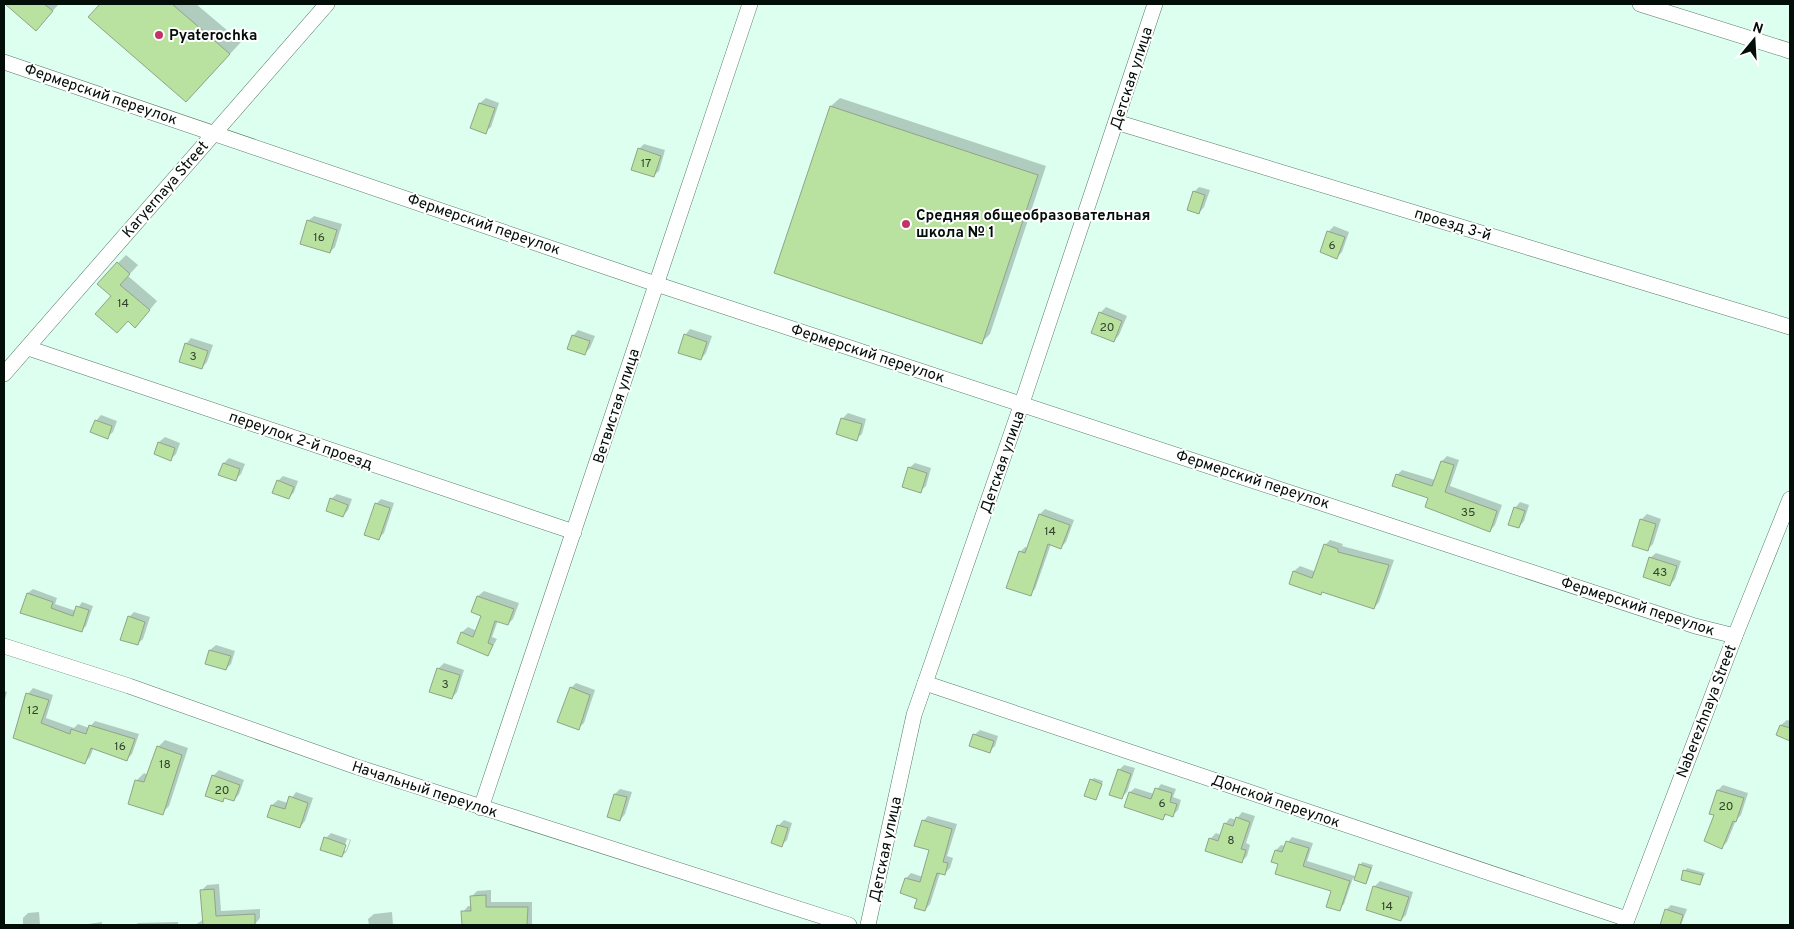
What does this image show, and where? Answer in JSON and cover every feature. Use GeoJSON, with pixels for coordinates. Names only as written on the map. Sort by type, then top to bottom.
{"type":"FeatureCollection","features":[{"type":"Feature","properties":{"kind":"street","name":"Karyernaya Street"},"geometry":{"type":"LineString","coordinates":[[4,374],[213,132],[327,4]]}},
{"type":"Feature","properties":{"kind":"street","name":"Ветвистая улица"},"geometry":{"type":"LineString","coordinates":[[481,808],[750,4]]}},
{"type":"Feature","properties":{"kind":"street","name":"Детская улица"},"geometry":{"type":"LineString","coordinates":[[868,925],[914,714],[1022,403],[1155,4]]}},
{"type":"Feature","properties":{"kind":"street"},"geometry":{"type":"LineString","coordinates":[[1640,4],[1790,51]]}},
{"type":"Feature","properties":{"kind":"street","name":"Фермерский переулок"},"geometry":{"type":"LineString","coordinates":[[4,62],[656,284],[1695,626],[1735,636]]}},
{"type":"Feature","properties":{"kind":"street","name":"проезд 3-й"},"geometry":{"type":"LineString","coordinates":[[1116,122],[1790,327]]}},
{"type":"Feature","properties":{"kind":"street","name":"переулок 2-й проезд"},"geometry":{"type":"LineString","coordinates":[[28,348],[574,532]]}},
{"type":"Feature","properties":{"kind":"street","name":"Naberezhnaya Street"},"geometry":{"type":"LineString","coordinates":[[1626,922],[1735,636],[1790,499]]}},
{"type":"Feature","properties":{"kind":"street","name":"Начальный переулок"},"geometry":{"type":"LineString","coordinates":[[4,646],[129,686],[357,767],[481,808],[849,925]]}},
{"type":"Feature","properties":{"kind":"street","name":"Донской переулок"},"geometry":{"type":"LineString","coordinates":[[925,683],[1626,922]]}},
{"type":"Feature","properties":{"kind":"building"},"geometry":{"type":"Polygon","coordinates":[[[5,4],[44,4],[53,11],[36,31],[5,4]]]}},
{"type":"Feature","properties":{"kind":"building","name":"Pyaterochka"},"geometry":{"type":"Polygon","coordinates":[[[100,4],[172,4],[230,54],[186,102],[88,17],[100,4]]]}},
{"type":"Feature","properties":{"kind":"building"},"geometry":{"type":"Polygon","coordinates":[[[479,103],[495,108],[486,134],[470,128],[479,103]]]}},
{"type":"Feature","properties":{"kind":"building","name":"Средняя общеобразовательная школа № 1"},"geometry":{"type":"Polygon","coordinates":[[[830,106],[1038,175],[982,344],[774,273],[830,106]]]}},
{"type":"Feature","properties":{"kind":"building"},"geometry":{"type":"Polygon","coordinates":[[[638,148],[661,156],[654,177],[631,170],[638,148]]]}},
{"type":"Feature","properties":{"kind":"building"},"geometry":{"type":"Polygon","coordinates":[[[1193,191],[1205,195],[1199,214],[1187,210],[1193,191]]]}},
{"type":"Feature","properties":{"kind":"building"},"geometry":{"type":"Polygon","coordinates":[[[307,220],[337,230],[330,253],[300,244],[307,220]]]}},
{"type":"Feature","properties":{"kind":"building"},"geometry":{"type":"Polygon","coordinates":[[[1327,231],[1345,237],[1337,259],[1320,252],[1327,231]]]}},
{"type":"Feature","properties":{"kind":"building"},"geometry":{"type":"Polygon","coordinates":[[[117,262],[130,274],[120,285],[150,310],[135,328],[128,321],[117,333],[95,314],[111,296],[97,284],[117,262]]]}},
{"type":"Feature","properties":{"kind":"building"},"geometry":{"type":"Polygon","coordinates":[[[1099,312],[1122,321],[1114,342],[1091,333],[1099,312]]]}},
{"type":"Feature","properties":{"kind":"building"},"geometry":{"type":"Polygon","coordinates":[[[684,334],[707,342],[701,360],[678,353],[684,334]]]}},
{"type":"Feature","properties":{"kind":"building"},"geometry":{"type":"Polygon","coordinates":[[[572,335],[590,341],[585,355],[567,349],[572,335]]]}},
{"type":"Feature","properties":{"kind":"building"},"geometry":{"type":"Polygon","coordinates":[[[185,343],[208,351],[202,369],[179,362],[185,343]]]}},
{"type":"Feature","properties":{"kind":"building"},"geometry":{"type":"Polygon","coordinates":[[[841,418],[862,424],[857,441],[836,434],[841,418]]]}},
{"type":"Feature","properties":{"kind":"building"},"geometry":{"type":"Polygon","coordinates":[[[95,420],[112,426],[108,439],[90,432],[95,420]]]}},
{"type":"Feature","properties":{"kind":"building"},"geometry":{"type":"Polygon","coordinates":[[[158,442],[175,448],[171,461],[154,454],[158,442]]]}},
{"type":"Feature","properties":{"kind":"building"},"geometry":{"type":"Polygon","coordinates":[[[1441,461],[1454,465],[1445,492],[1497,511],[1490,532],[1425,507],[1428,498],[1392,486],[1396,474],[1432,486],[1441,461]]]}},
{"type":"Feature","properties":{"kind":"building"},"geometry":{"type":"Polygon","coordinates":[[[223,463],[240,469],[236,481],[218,475],[223,463]]]}},
{"type":"Feature","properties":{"kind":"building"},"geometry":{"type":"Polygon","coordinates":[[[908,467],[927,473],[921,493],[902,487],[908,467]]]}},
{"type":"Feature","properties":{"kind":"building"},"geometry":{"type":"Polygon","coordinates":[[[277,480],[294,487],[289,499],[272,493],[277,480]]]}},
{"type":"Feature","properties":{"kind":"building"},"geometry":{"type":"Polygon","coordinates":[[[330,498],[348,505],[343,517],[326,511],[330,498]]]}},
{"type":"Feature","properties":{"kind":"building"},"geometry":{"type":"Polygon","coordinates":[[[375,503],[390,508],[379,540],[364,535],[375,503]]]}},
{"type":"Feature","properties":{"kind":"building"},"geometry":{"type":"Polygon","coordinates":[[[1514,507],[1525,511],[1519,528],[1508,525],[1514,507]]]}},
{"type":"Feature","properties":{"kind":"building"},"geometry":{"type":"Polygon","coordinates":[[[1039,514],[1070,525],[1061,549],[1048,544],[1031,596],[1006,588],[1019,551],[1025,553],[1039,514]]]}},
{"type":"Feature","properties":{"kind":"building"},"geometry":{"type":"Polygon","coordinates":[[[1640,519],[1656,524],[1648,551],[1632,546],[1640,519]]]}},
{"type":"Feature","properties":{"kind":"building"},"geometry":{"type":"Polygon","coordinates":[[[1324,544],[1338,549],[1338,552],[1389,565],[1374,609],[1322,592],[1321,595],[1289,584],[1293,571],[1312,578],[1324,544]]]}},
{"type":"Feature","properties":{"kind":"building"},"geometry":{"type":"Polygon","coordinates":[[[1649,557],[1677,566],[1670,586],[1643,577],[1649,557]]]}},
{"type":"Feature","properties":{"kind":"building"},"geometry":{"type":"Polygon","coordinates":[[[27,593],[53,602],[51,608],[73,616],[76,606],[89,610],[82,632],[20,613],[27,593]]]}},
{"type":"Feature","properties":{"kind":"building"},"geometry":{"type":"Polygon","coordinates":[[[477,596],[514,609],[508,625],[495,621],[488,643],[493,645],[488,656],[457,643],[461,632],[473,637],[481,616],[471,612],[477,596]]]}},
{"type":"Feature","properties":{"kind":"building"},"geometry":{"type":"Polygon","coordinates":[[[128,616],[145,622],[138,645],[120,640],[128,616]]]}},
{"type":"Feature","properties":{"kind":"building"},"geometry":{"type":"Polygon","coordinates":[[[209,650],[231,656],[226,670],[205,664],[209,650]]]}},
{"type":"Feature","properties":{"kind":"building"},"geometry":{"type":"Polygon","coordinates":[[[437,668],[460,675],[452,699],[429,692],[437,668]]]}},
{"type":"Feature","properties":{"kind":"building"},"geometry":{"type":"Polygon","coordinates":[[[570,687],[590,695],[579,730],[557,722],[570,687]]]}},
{"type":"Feature","properties":{"kind":"building"},"geometry":{"type":"Polygon","coordinates":[[[26,693],[49,700],[41,723],[70,734],[71,729],[86,734],[89,725],[135,739],[127,761],[91,748],[85,764],[13,738],[26,693]]]}},
{"type":"Feature","properties":{"kind":"building"},"geometry":{"type":"Polygon","coordinates":[[[1780,725],[1790,728],[1790,741],[1776,735],[1780,725]]]}},
{"type":"Feature","properties":{"kind":"building"},"geometry":{"type":"Polygon","coordinates":[[[973,734],[994,741],[990,753],[969,746],[973,734]]]}},
{"type":"Feature","properties":{"kind":"building"},"geometry":{"type":"Polygon","coordinates":[[[157,746],[182,755],[163,815],[128,804],[135,780],[144,782],[157,746]]]}},
{"type":"Feature","properties":{"kind":"building"},"geometry":{"type":"Polygon","coordinates":[[[1118,769],[1131,774],[1122,799],[1109,795],[1118,769]]]}},
{"type":"Feature","properties":{"kind":"building"},"geometry":{"type":"Polygon","coordinates":[[[212,775],[240,785],[234,801],[224,798],[223,802],[205,796],[212,775]]]}},
{"type":"Feature","properties":{"kind":"building"},"geometry":{"type":"Polygon","coordinates":[[[1090,779],[1102,784],[1096,800],[1084,796],[1090,779]]]}},
{"type":"Feature","properties":{"kind":"building"},"geometry":{"type":"Polygon","coordinates":[[[1155,788],[1172,793],[1170,802],[1177,804],[1173,817],[1165,814],[1163,820],[1124,807],[1129,792],[1151,799],[1155,788]]]}},
{"type":"Feature","properties":{"kind":"building"},"geometry":{"type":"Polygon","coordinates":[[[1717,790],[1744,798],[1736,822],[1733,821],[1722,849],[1704,841],[1714,815],[1709,814],[1717,790]]]}},
{"type":"Feature","properties":{"kind":"building"},"geometry":{"type":"Polygon","coordinates":[[[614,794],[627,797],[620,821],[607,817],[614,794]]]}},
{"type":"Feature","properties":{"kind":"building"},"geometry":{"type":"Polygon","coordinates":[[[289,796],[308,803],[300,828],[267,817],[271,805],[285,809],[289,796]]]}},
{"type":"Feature","properties":{"kind":"building"},"geometry":{"type":"Polygon","coordinates":[[[1236,817],[1250,822],[1241,849],[1246,850],[1242,863],[1205,851],[1209,838],[1218,841],[1224,823],[1233,826],[1236,817]]]}},
{"type":"Feature","properties":{"kind":"building"},"geometry":{"type":"Polygon","coordinates":[[[922,820],[952,829],[943,862],[948,863],[945,875],[937,873],[925,911],[914,908],[917,899],[900,893],[905,878],[920,882],[929,850],[914,846],[922,820]]]}},
{"type":"Feature","properties":{"kind":"building"},"geometry":{"type":"Polygon","coordinates":[[[777,825],[788,828],[782,847],[771,843],[777,825]]]}},
{"type":"Feature","properties":{"kind":"building"},"geometry":{"type":"Polygon","coordinates":[[[324,837],[346,845],[342,857],[320,850],[324,837]]]}},
{"type":"Feature","properties":{"kind":"building"},"geometry":{"type":"Polygon","coordinates":[[[1286,841],[1309,848],[1303,866],[1350,881],[1340,911],[1326,907],[1331,891],[1275,874],[1278,864],[1271,862],[1275,850],[1282,852],[1286,841]]]}},
{"type":"Feature","properties":{"kind":"building"},"geometry":{"type":"Polygon","coordinates":[[[1359,864],[1371,868],[1366,884],[1354,880],[1359,864]]]}},
{"type":"Feature","properties":{"kind":"building"},"geometry":{"type":"Polygon","coordinates":[[[1683,870],[1703,875],[1700,885],[1681,880],[1683,870]]]}},
{"type":"Feature","properties":{"kind":"building"},"geometry":{"type":"Polygon","coordinates":[[[1373,886],[1409,897],[1401,921],[1366,910],[1373,886]]]}},
{"type":"Feature","properties":{"kind":"building"},"geometry":{"type":"Polygon","coordinates":[[[214,889],[216,916],[255,914],[255,925],[203,925],[200,890],[214,889]]]}},
{"type":"Feature","properties":{"kind":"building"},"geometry":{"type":"Polygon","coordinates":[[[486,895],[486,907],[528,907],[527,925],[462,925],[461,911],[471,911],[470,896],[486,895]]]}},
{"type":"Feature","properties":{"kind":"building"},"geometry":{"type":"Polygon","coordinates":[[[1665,909],[1683,915],[1680,925],[1660,925],[1665,909]]]}},
{"type":"Feature","properties":{"kind":"place","name":"Pyaterochka"},"geometry":{"type":"Point","coordinates":[159,35]}},
{"type":"Feature","properties":{"kind":"place","name":"Средняя общеобразовательная школа № 1"},"geometry":{"type":"Point","coordinates":[906,224]}}]}
